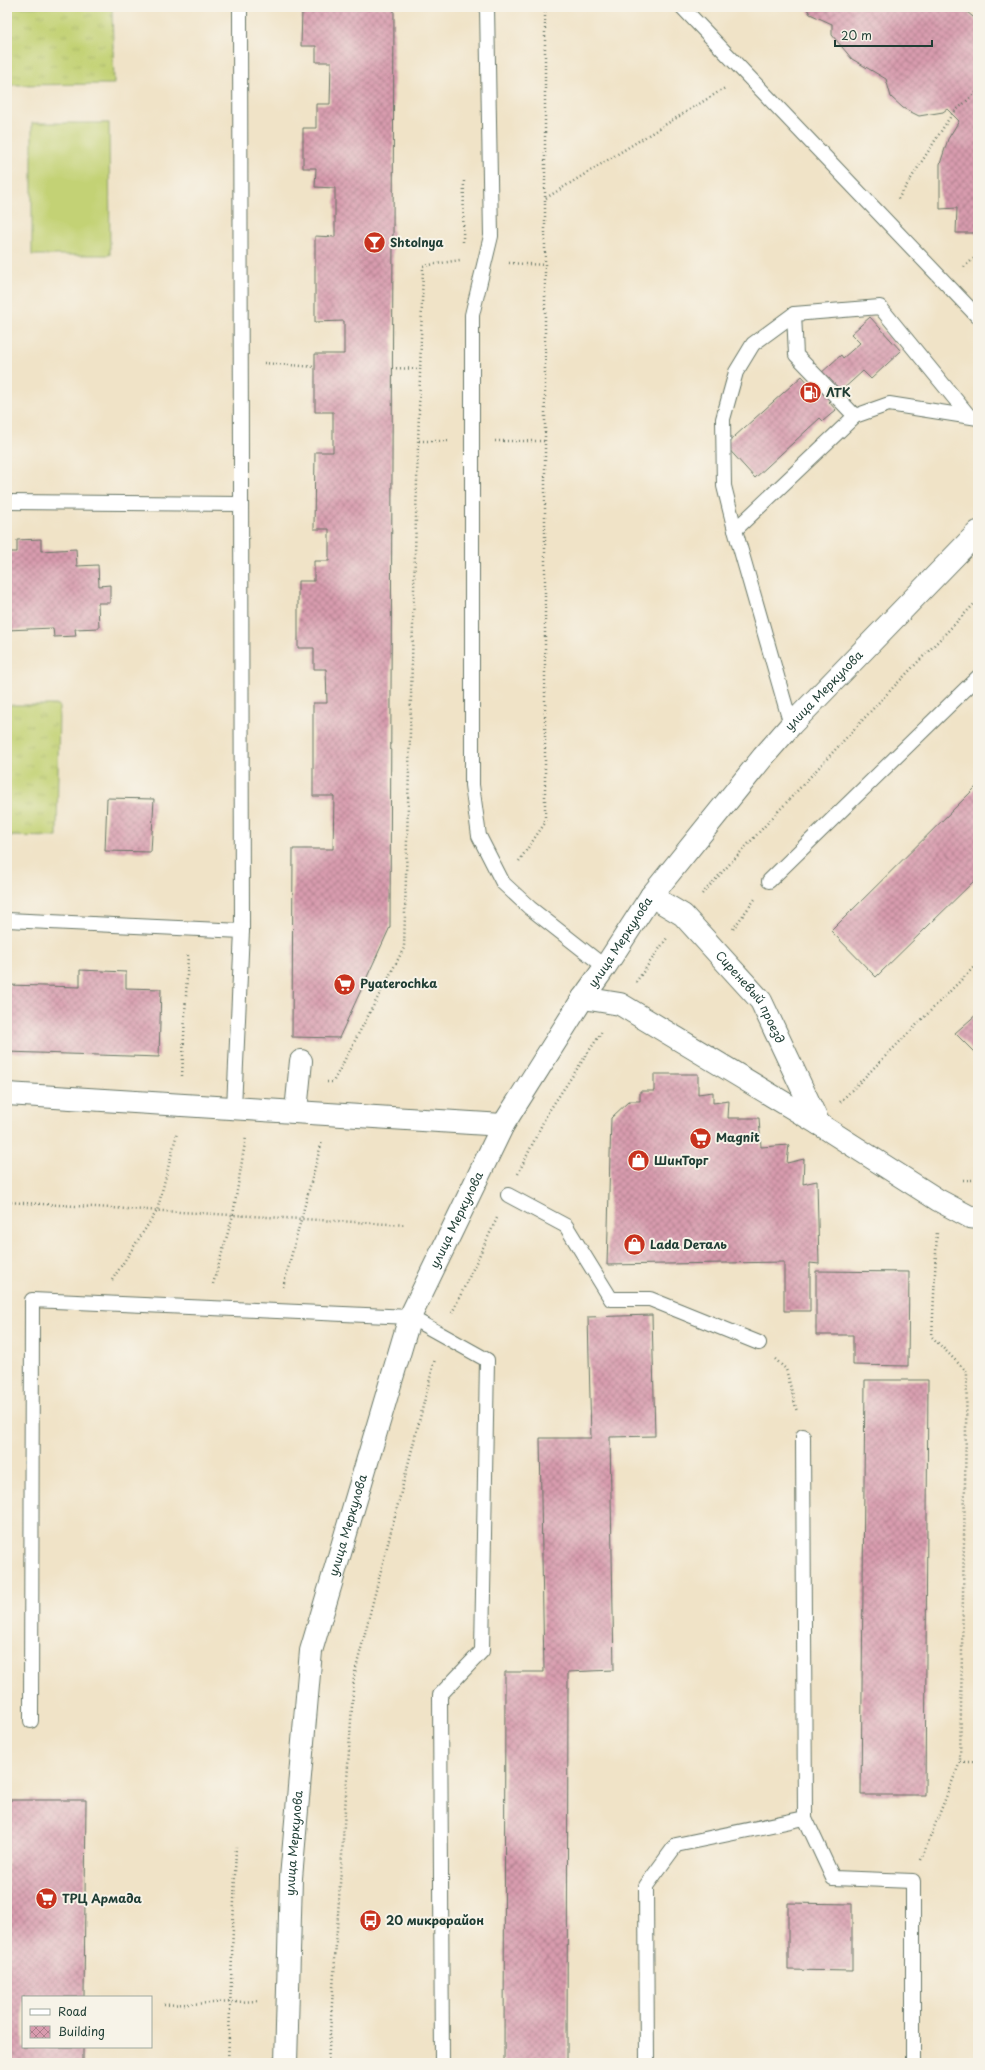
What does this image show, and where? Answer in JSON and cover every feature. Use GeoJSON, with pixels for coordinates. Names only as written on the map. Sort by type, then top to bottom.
{"type":"FeatureCollection","features":[{"type":"Feature","properties":{"kind":"street","name":"улица Меркулова"},"geometry":{"type":"LineString","coordinates":[[286,2063],[291,1878],[311,1651],[410,1317],[503,1125],[583,998],[651,896],[763,757],[791,725],[978,532]]}},
{"type":"Feature","properties":{"kind":"street","name":"Сиреневый проезд"},"geometry":{"type":"LineString","coordinates":[[651,896],[683,915],[761,1001],[819,1124]]}},
{"type":"Feature","properties":{"kind":"street"},"geometry":{"type":"LineString","coordinates":[[583,998],[620,1004],[819,1124],[938,1200],[970,1217],[978,1218]]}},
{"type":"Feature","properties":{"kind":"street"},"geometry":{"type":"LineString","coordinates":[[296,1111],[300,1061]]}},
{"type":"Feature","properties":{"kind":"street"},"geometry":{"type":"LineString","coordinates":[[7,1094],[503,1125]]}},
{"type":"Feature","properties":{"kind":"lane"},"geometry":{"type":"LineString","coordinates":[[240,7],[242,1108]]}},
{"type":"Feature","properties":{"kind":"lane"},"geometry":{"type":"LineString","coordinates":[[486,7],[491,236],[472,315],[472,785],[479,836],[503,883],[530,908],[605,967]]}},
{"type":"Feature","properties":{"kind":"lane"},"geometry":{"type":"LineString","coordinates":[[682,7],[978,317]]}},
{"type":"Feature","properties":{"kind":"lane"},"geometry":{"type":"LineString","coordinates":[[791,725],[734,530],[724,486],[723,419],[736,372],[753,344],[794,314],[880,307],[974,417]]}},
{"type":"Feature","properties":{"kind":"lane"},"geometry":{"type":"LineString","coordinates":[[794,314],[796,355],[855,416]]}},
{"type":"Feature","properties":{"kind":"lane"},"geometry":{"type":"LineString","coordinates":[[734,530],[855,416],[889,404],[974,417]]}},
{"type":"Feature","properties":{"kind":"lane"},"geometry":{"type":"LineString","coordinates":[[7,502],[240,504]]}},
{"type":"Feature","properties":{"kind":"lane"},"geometry":{"type":"LineString","coordinates":[[769,881],[978,677]]}},
{"type":"Feature","properties":{"kind":"lane"},"geometry":{"type":"LineString","coordinates":[[7,920],[242,931]]}},
{"type":"Feature","properties":{"kind":"lane"},"geometry":{"type":"LineString","coordinates":[[508,1195],[566,1226],[611,1299],[650,1299],[759,1343]]}},
{"type":"Feature","properties":{"kind":"lane"},"geometry":{"type":"LineString","coordinates":[[31,1721],[32,1300],[410,1317],[487,1360],[482,1651],[440,1694],[442,2063]]}},
{"type":"Feature","properties":{"kind":"lane"},"geometry":{"type":"LineString","coordinates":[[803,1436],[805,1818],[833,1878],[913,1881],[913,2063]]}},
{"type":"Feature","properties":{"kind":"lane"},"geometry":{"type":"LineString","coordinates":[[647,2063],[646,1886],[676,1845],[805,1818]]}},
{"type":"Feature","properties":{"kind":"path"},"geometry":{"type":"LineString","coordinates":[[503,883],[545,823],[545,7]]}},
{"type":"Feature","properties":{"kind":"path"},"geometry":{"type":"LineString","coordinates":[[545,198],[747,74]]}},
{"type":"Feature","properties":{"kind":"path"},"geometry":{"type":"LineString","coordinates":[[885,220],[952,114],[978,91]]}},
{"type":"Feature","properties":{"kind":"path"},"geometry":{"type":"LineString","coordinates":[[463,244],[464,173]]}},
{"type":"Feature","properties":{"kind":"path"},"geometry":{"type":"LineString","coordinates":[[299,1083],[333,1082],[404,948],[423,266],[463,260]]}},
{"type":"Feature","properties":{"kind":"path"},"geometry":{"type":"LineString","coordinates":[[261,363],[315,367]]}},
{"type":"Feature","properties":{"kind":"path"},"geometry":{"type":"LineString","coordinates":[[392,368],[420,369]]}},
{"type":"Feature","properties":{"kind":"path"},"geometry":{"type":"LineString","coordinates":[[328,2063],[354,1676],[441,1335],[547,1114],[620,1004],[683,915],[882,699],[978,600]]}},
{"type":"Feature","properties":{"kind":"path"},"geometry":{"type":"LineString","coordinates":[[716,951],[769,881]]}},
{"type":"Feature","properties":{"kind":"path"},"geometry":{"type":"LineString","coordinates":[[819,1124],[978,963]]}},
{"type":"Feature","properties":{"kind":"path"},"geometry":{"type":"LineString","coordinates":[[211,1291],[233,1215],[242,1108]]}},
{"type":"Feature","properties":{"kind":"path"},"geometry":{"type":"LineString","coordinates":[[277,1311],[329,1114]]}},
{"type":"Feature","properties":{"kind":"path"},"geometry":{"type":"LineString","coordinates":[[913,1881],[960,1762],[967,1372],[932,1337],[938,1200]]}},
{"type":"Feature","properties":{"kind":"path"},"geometry":{"type":"LineString","coordinates":[[7,1202],[406,1225]]}},
{"type":"Feature","properties":{"kind":"path"},"geometry":{"type":"LineString","coordinates":[[759,1343],[786,1369],[803,1436]]}},
{"type":"Feature","properties":{"kind":"path"},"geometry":{"type":"LineString","coordinates":[[960,1762],[978,1762]]}},
{"type":"Feature","properties":{"kind":"path"},"geometry":{"type":"LineString","coordinates":[[228,2063],[236,1847]]}},
{"type":"Feature","properties":{"kind":"path"},"geometry":{"type":"LineString","coordinates":[[164,2005],[287,1999]]}},
{"type":"Feature","properties":{"kind":"green space"},"geometry":{"type":"Polygon","coordinates":[[[7,7],[112,7],[114,84],[7,85],[7,7]]]}},
{"type":"Feature","properties":{"kind":"green space"},"geometry":{"type":"Polygon","coordinates":[[[32,123],[109,123],[110,255],[32,255],[32,123]]]}},
{"type":"Feature","properties":{"kind":"green space"},"geometry":{"type":"Polygon","coordinates":[[[7,705],[59,705],[57,837],[7,836],[7,705]]]}},
{"type":"Feature","properties":{"kind":"building"},"geometry":{"type":"Polygon","coordinates":[[[316,7],[394,7],[390,927],[339,1038],[292,1037],[293,849],[333,849],[334,796],[313,796],[313,703],[327,703],[326,669],[314,669],[314,648],[298,648],[298,581],[314,581],[314,561],[329,561],[329,529],[314,529],[315,452],[333,452],[333,412],[315,412],[315,354],[344,354],[344,321],[315,322],[315,236],[335,237],[335,188],[315,187],[316,168],[303,168],[303,128],[316,128],[316,104],[330,104],[331,62],[316,62],[316,46],[301,46],[302,11],[316,11],[316,7]]]}},
{"type":"Feature","properties":{"kind":"building"},"geometry":{"type":"Polygon","coordinates":[[[806,7],[930,7],[933,10],[936,7],[961,7],[978,21],[978,233],[956,233],[957,208],[940,209],[940,164],[948,139],[959,121],[947,109],[943,112],[919,116],[903,108],[891,97],[886,79],[852,59],[832,35],[832,24],[810,14],[806,7]]]}},
{"type":"Feature","properties":{"kind":"building","name":"ЛТК"},"geometry":{"type":"Polygon","coordinates":[[[870,317],[901,351],[871,379],[863,371],[829,402],[836,410],[823,421],[820,418],[755,478],[725,445],[802,376],[809,384],[841,355],[843,358],[860,343],[851,334],[870,317]]]}},
{"type":"Feature","properties":{"kind":"building"},"geometry":{"type":"Polygon","coordinates":[[[41,539],[41,551],[76,549],[77,566],[98,565],[99,586],[110,585],[110,603],[98,603],[99,628],[75,629],[76,636],[54,637],[53,628],[7,630],[7,552],[17,552],[17,540],[41,539]]]}},
{"type":"Feature","properties":{"kind":"building"},"geometry":{"type":"Polygon","coordinates":[[[978,785],[978,877],[876,977],[831,931],[978,785]]]}},
{"type":"Feature","properties":{"kind":"building"},"geometry":{"type":"Polygon","coordinates":[[[107,798],[154,799],[151,852],[105,851],[107,798]]]}},
{"type":"Feature","properties":{"kind":"building"},"geometry":{"type":"Polygon","coordinates":[[[80,970],[126,972],[126,988],[161,989],[159,1057],[7,1052],[7,985],[80,987],[80,970]]]}},
{"type":"Feature","properties":{"kind":"building"},"geometry":{"type":"Polygon","coordinates":[[[978,1013],[978,1056],[955,1033],[978,1013]]]}},
{"type":"Feature","properties":{"kind":"building"},"geometry":{"type":"Polygon","coordinates":[[[654,1074],[698,1074],[698,1094],[713,1092],[713,1103],[729,1101],[728,1118],[759,1118],[761,1147],[789,1145],[787,1163],[804,1159],[803,1184],[817,1181],[819,1264],[810,1263],[810,1311],[784,1311],[784,1262],[607,1265],[611,1118],[629,1101],[640,1101],[640,1091],[654,1091],[654,1074]]]}},
{"type":"Feature","properties":{"kind":"building"},"geometry":{"type":"Polygon","coordinates":[[[816,1271],[909,1272],[908,1366],[853,1365],[853,1335],[816,1335],[816,1271]]]}},
{"type":"Feature","properties":{"kind":"building"},"geometry":{"type":"Polygon","coordinates":[[[652,1315],[655,1436],[610,1437],[614,1670],[568,1672],[567,2063],[504,2063],[505,1672],[544,1672],[540,1438],[591,1438],[588,1317],[652,1315]]]}},
{"type":"Feature","properties":{"kind":"building"},"geometry":{"type":"Polygon","coordinates":[[[865,1380],[928,1380],[925,1795],[861,1795],[865,1380]]]}},
{"type":"Feature","properties":{"kind":"building","name":"ТРЦ Армада"},"geometry":{"type":"Polygon","coordinates":[[[7,1800],[86,1800],[84,1996],[22,1996],[22,2048],[83,2048],[83,2063],[7,2063],[7,1800]]]}},
{"type":"Feature","properties":{"kind":"building"},"geometry":{"type":"Polygon","coordinates":[[[788,1903],[852,1904],[852,1971],[788,1970],[788,1903]]]}},
{"type":"Feature","properties":{"kind":"place","name":"Shtolnya"},"geometry":{"type":"Point","coordinates":[375,243]}},
{"type":"Feature","properties":{"kind":"place","name":"ЛТК"},"geometry":{"type":"Point","coordinates":[811,393]}},
{"type":"Feature","properties":{"kind":"place","name":"Pyaterochka"},"geometry":{"type":"Point","coordinates":[344,984]}},
{"type":"Feature","properties":{"kind":"place","name":"Magnit"},"geometry":{"type":"Point","coordinates":[701,1138]}},
{"type":"Feature","properties":{"kind":"place","name":"ШинТорг"},"geometry":{"type":"Point","coordinates":[638,1161]}},
{"type":"Feature","properties":{"kind":"place","name":"Lada Dеталь"},"geometry":{"type":"Point","coordinates":[634,1245]}},
{"type":"Feature","properties":{"kind":"place","name":"ТРЦ Армада"},"geometry":{"type":"Point","coordinates":[46,1899]}},
{"type":"Feature","properties":{"kind":"place","name":"20 микрорайон"},"geometry":{"type":"Point","coordinates":[371,1921]}}]}
